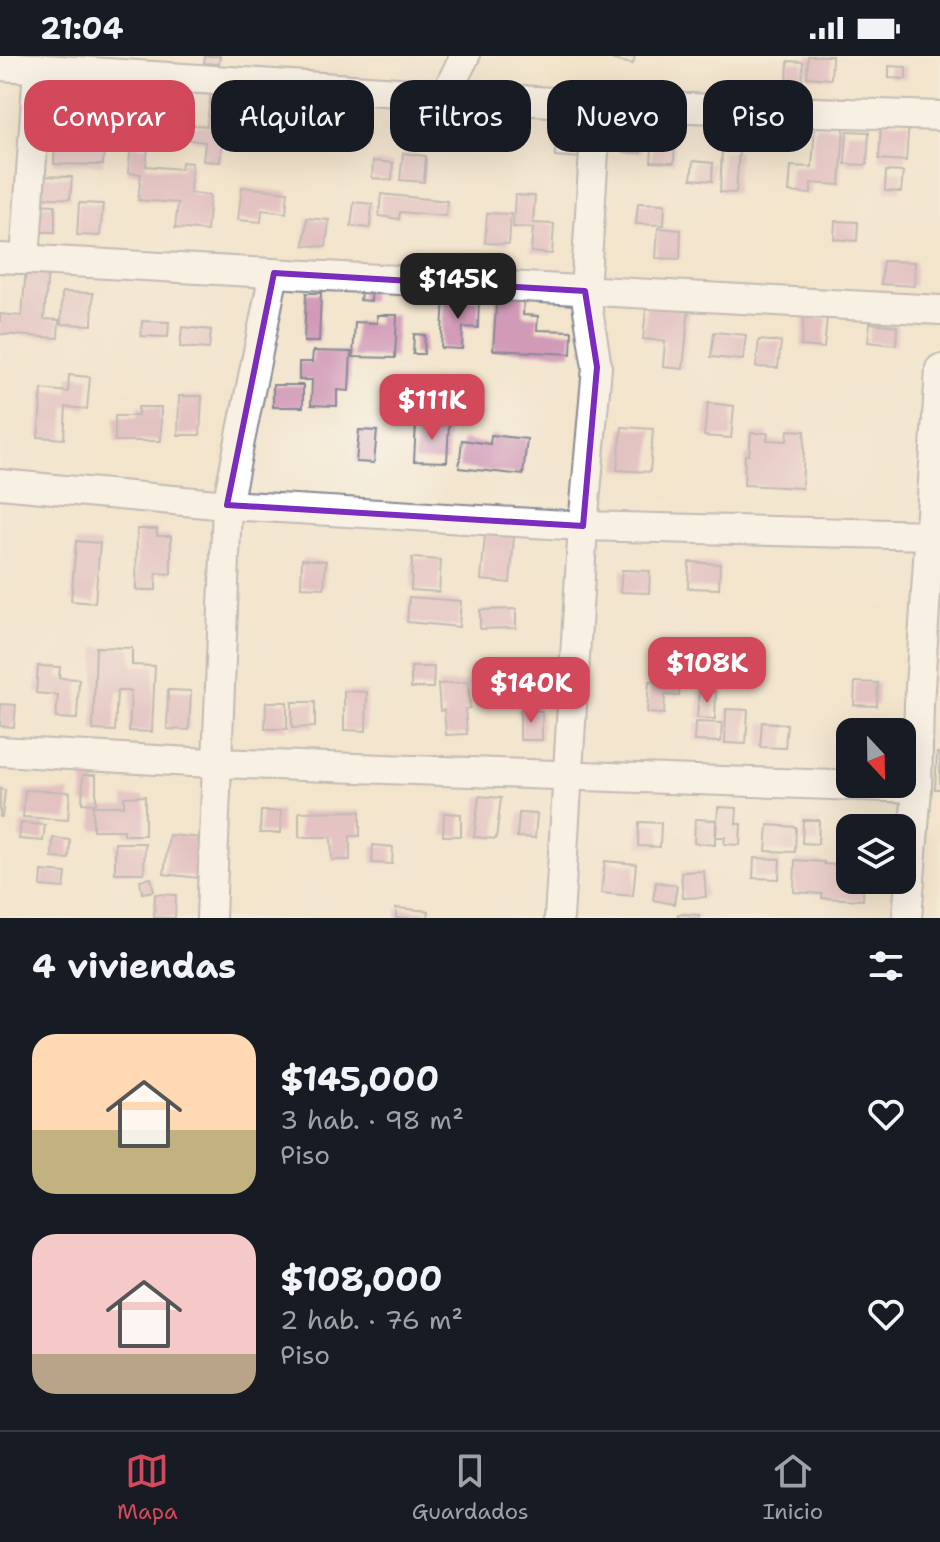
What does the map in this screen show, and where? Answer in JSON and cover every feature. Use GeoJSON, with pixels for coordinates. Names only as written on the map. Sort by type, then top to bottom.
{"type":"FeatureCollection","features":[{"type":"Feature","properties":{"kind":"street"},"geometry":{"type":"LineString","coordinates":[[453,80],[465,56]]}},
{"type":"Feature","properties":{"kind":"street"},"geometry":{"type":"LineString","coordinates":[[0,66],[390,91]]}},
{"type":"Feature","properties":{"kind":"street"},"geometry":{"type":"LineString","coordinates":[[38,68],[12,259],[940,310]]}},
{"type":"Feature","properties":{"kind":"street"},"geometry":{"type":"LineString","coordinates":[[687,108],[940,116]]}},
{"type":"Feature","properties":{"kind":"street"},"geometry":{"type":"LineString","coordinates":[[559,918],[583,526],[597,367],[585,291],[594,152]]}},
{"type":"Feature","properties":{"kind":"street"},"geometry":{"type":"LineString","coordinates":[[211,918],[227,505],[274,273]]}},
{"type":"Feature","properties":{"kind":"street"},"geometry":{"type":"LineString","coordinates":[[907,918],[917,788],[930,704],[930,535],[940,369]]}},
{"type":"Feature","properties":{"kind":"street"},"geometry":{"type":"LineString","coordinates":[[0,484],[227,505],[583,526],[930,535]]}},
{"type":"Feature","properties":{"kind":"street"},"geometry":{"type":"LineString","coordinates":[[0,751],[217,763],[917,788]]}},
{"type":"Feature","properties":{"kind":"highlighted area"},"geometry":{"type":"Polygon","coordinates":[[[274,273],[585,291],[597,367],[583,526],[227,505],[274,273]]]}},
{"type":"Feature","properties":{"kind":"building"},"geometry":{"type":"Polygon","coordinates":[[[205,56],[220,56],[219,64],[204,63],[205,56]]]}},
{"type":"Feature","properties":{"kind":"building"},"geometry":{"type":"Polygon","coordinates":[[[614,56],[635,56],[633,64],[613,60],[614,56]]]}},
{"type":"Feature","properties":{"kind":"building"},"geometry":{"type":"Polygon","coordinates":[[[808,56],[832,56],[831,79],[807,77],[808,56]]]}},
{"type":"Feature","properties":{"kind":"building"},"geometry":{"type":"Polygon","coordinates":[[[788,61],[803,62],[802,80],[787,80],[788,61]]]}},
{"type":"Feature","properties":{"kind":"building"},"geometry":{"type":"Polygon","coordinates":[[[889,66],[906,67],[906,79],[889,78],[889,66]]]}},
{"type":"Feature","properties":{"kind":"building"},"geometry":{"type":"Polygon","coordinates":[[[211,91],[211,152],[221,152],[220,162],[203,161],[205,142],[195,141],[195,125],[207,126],[211,91]]]}},
{"type":"Feature","properties":{"kind":"building"},"geometry":{"type":"Polygon","coordinates":[[[881,121],[909,122],[906,161],[879,159],[881,121]]]}},
{"type":"Feature","properties":{"kind":"building"},"geometry":{"type":"Polygon","coordinates":[[[815,126],[844,128],[840,185],[811,183],[811,194],[789,192],[791,166],[812,167],[815,126]]]}},
{"type":"Feature","properties":{"kind":"building"},"geometry":{"type":"Polygon","coordinates":[[[847,131],[869,132],[867,165],[845,164],[847,131]]]}},
{"type":"Feature","properties":{"kind":"building"},"geometry":{"type":"Polygon","coordinates":[[[54,152],[104,152],[103,165],[54,164],[54,152]]]}},
{"type":"Feature","properties":{"kind":"building"},"geometry":{"type":"Polygon","coordinates":[[[130,152],[147,152],[146,166],[181,169],[182,162],[192,163],[190,193],[210,195],[207,231],[175,228],[178,203],[138,200],[141,174],[128,173],[130,152]]]}},
{"type":"Feature","properties":{"kind":"building"},"geometry":{"type":"Polygon","coordinates":[[[555,152],[583,152],[583,158],[555,156],[555,152]]]}},
{"type":"Feature","properties":{"kind":"building"},"geometry":{"type":"Polygon","coordinates":[[[652,152],[675,152],[674,163],[651,162],[652,152]]]}},
{"type":"Feature","properties":{"kind":"building"},"geometry":{"type":"Polygon","coordinates":[[[722,152],[739,152],[736,193],[720,192],[722,152]]]}},
{"type":"Feature","properties":{"kind":"building"},"geometry":{"type":"Polygon","coordinates":[[[403,153],[426,156],[424,182],[400,180],[403,153]]]}},
{"type":"Feature","properties":{"kind":"building"},"geometry":{"type":"Polygon","coordinates":[[[373,161],[393,163],[392,180],[372,178],[373,161]]]}},
{"type":"Feature","properties":{"kind":"building"},"geometry":{"type":"Polygon","coordinates":[[[693,161],[713,163],[712,181],[691,179],[693,161]]]}},
{"type":"Feature","properties":{"kind":"building"},"geometry":{"type":"Polygon","coordinates":[[[886,171],[903,172],[901,192],[885,191],[886,171]]]}},
{"type":"Feature","properties":{"kind":"building"},"geometry":{"type":"Polygon","coordinates":[[[40,176],[72,177],[70,199],[38,197],[40,176]]]}},
{"type":"Feature","properties":{"kind":"building"},"geometry":{"type":"Polygon","coordinates":[[[242,187],[288,192],[286,213],[262,210],[261,222],[238,220],[242,187]]]}},
{"type":"Feature","properties":{"kind":"building"},"geometry":{"type":"Polygon","coordinates":[[[381,194],[447,201],[446,216],[400,212],[399,219],[379,216],[381,194]]]}},
{"type":"Feature","properties":{"kind":"building"},"geometry":{"type":"Polygon","coordinates":[[[515,195],[535,196],[533,223],[554,224],[552,254],[531,252],[533,228],[513,227],[515,195]]]}},
{"type":"Feature","properties":{"kind":"building"},"geometry":{"type":"Polygon","coordinates":[[[354,202],[372,204],[370,228],[351,226],[354,202]]]}},
{"type":"Feature","properties":{"kind":"building"},"geometry":{"type":"Polygon","coordinates":[[[79,203],[103,204],[100,236],[77,235],[79,203]]]}},
{"type":"Feature","properties":{"kind":"building"},"geometry":{"type":"Polygon","coordinates":[[[638,203],[665,204],[664,225],[636,224],[638,203]]]}},
{"type":"Feature","properties":{"kind":"building"},"geometry":{"type":"Polygon","coordinates":[[[34,204],[55,205],[55,232],[33,232],[34,204]]]}},
{"type":"Feature","properties":{"kind":"building"},"geometry":{"type":"Polygon","coordinates":[[[487,213],[511,214],[509,244],[485,243],[487,213]]]}},
{"type":"Feature","properties":{"kind":"building"},"geometry":{"type":"Polygon","coordinates":[[[307,218],[329,220],[326,247],[304,245],[307,218]]]}},
{"type":"Feature","properties":{"kind":"building"},"geometry":{"type":"Polygon","coordinates":[[[835,221],[858,222],[857,241],[834,239],[835,221]]]}},
{"type":"Feature","properties":{"kind":"building"},"geometry":{"type":"Polygon","coordinates":[[[658,228],[681,230],[680,259],[656,258],[658,228]]]}},
{"type":"Feature","properties":{"kind":"building"},"geometry":{"type":"Polygon","coordinates":[[[883,261],[915,262],[914,286],[881,284],[883,261]]]}},
{"type":"Feature","properties":{"kind":"building"},"geometry":{"type":"Polygon","coordinates":[[[26,269],[48,271],[44,319],[59,320],[58,338],[0,334],[0,314],[22,316],[26,269]]]}},
{"type":"Feature","properties":{"kind":"building"},"geometry":{"type":"Polygon","coordinates":[[[362,284],[372,285],[371,301],[360,300],[362,284]]]}},
{"type":"Feature","properties":{"kind":"building"},"geometry":{"type":"Polygon","coordinates":[[[62,292],[93,293],[92,325],[61,324],[62,292]]]}},
{"type":"Feature","properties":{"kind":"building"},"geometry":{"type":"Polygon","coordinates":[[[497,292],[524,294],[523,315],[538,316],[537,330],[572,331],[571,354],[493,350],[497,292]]]}},
{"type":"Feature","properties":{"kind":"building"},"geometry":{"type":"Polygon","coordinates":[[[306,293],[321,293],[319,342],[304,342],[306,293]]]}},
{"type":"Feature","properties":{"kind":"building"},"geometry":{"type":"Polygon","coordinates":[[[444,298],[479,300],[478,328],[463,327],[462,349],[441,348],[444,298]]]}},
{"type":"Feature","properties":{"kind":"building"},"geometry":{"type":"Polygon","coordinates":[[[647,299],[689,307],[683,369],[663,367],[665,341],[643,339],[647,299]]]}},
{"type":"Feature","properties":{"kind":"building"},"geometry":{"type":"Polygon","coordinates":[[[377,315],[397,315],[395,358],[353,357],[355,322],[377,323],[377,315]]]}},
{"type":"Feature","properties":{"kind":"building"},"geometry":{"type":"Polygon","coordinates":[[[804,316],[827,318],[824,348],[801,346],[804,316]]]}},
{"type":"Feature","properties":{"kind":"building"},"geometry":{"type":"Polygon","coordinates":[[[142,321],[169,322],[168,337],[141,336],[142,321]]]}},
{"type":"Feature","properties":{"kind":"building"},"geometry":{"type":"Polygon","coordinates":[[[870,323],[897,326],[896,345],[868,342],[870,323]]]}},
{"type":"Feature","properties":{"kind":"building"},"geometry":{"type":"Polygon","coordinates":[[[182,327],[211,330],[209,349],[180,347],[182,327]]]}},
{"type":"Feature","properties":{"kind":"building"},"geometry":{"type":"Polygon","coordinates":[[[714,332],[746,335],[743,360],[711,357],[714,332]]]}},
{"type":"Feature","properties":{"kind":"building"},"geometry":{"type":"Polygon","coordinates":[[[414,334],[425,335],[424,354],[413,354],[414,334]]]}},
{"type":"Feature","properties":{"kind":"building"},"geometry":{"type":"Polygon","coordinates":[[[759,340],[781,342],[778,368],[756,367],[759,340]]]}},
{"type":"Feature","properties":{"kind":"building"},"geometry":{"type":"Polygon","coordinates":[[[313,351],[351,352],[349,391],[337,390],[337,406],[311,405],[312,380],[299,380],[299,362],[312,362],[313,351]]]}},
{"type":"Feature","properties":{"kind":"building"},"geometry":{"type":"Polygon","coordinates":[[[69,375],[90,377],[87,409],[66,407],[64,439],[38,437],[42,389],[68,392],[69,375]]]}},
{"type":"Feature","properties":{"kind":"building"},"geometry":{"type":"Polygon","coordinates":[[[273,385],[303,385],[303,407],[273,407],[273,385]]]}},
{"type":"Feature","properties":{"kind":"building"},"geometry":{"type":"Polygon","coordinates":[[[179,396],[202,396],[200,435],[178,435],[179,396]]]}},
{"type":"Feature","properties":{"kind":"building"},"geometry":{"type":"Polygon","coordinates":[[[708,403],[734,406],[731,438],[704,436],[708,403]]]}},
{"type":"Feature","properties":{"kind":"building"},"geometry":{"type":"Polygon","coordinates":[[[138,407],[161,407],[161,441],[115,441],[115,416],[138,416],[138,407]]]}},
{"type":"Feature","properties":{"kind":"building"},"geometry":{"type":"Polygon","coordinates":[[[416,423],[449,424],[447,462],[414,461],[416,423]]]}},
{"type":"Feature","properties":{"kind":"building"},"geometry":{"type":"Polygon","coordinates":[[[622,427],[653,429],[650,472],[617,470],[622,427]]]}},
{"type":"Feature","properties":{"kind":"building"},"geometry":{"type":"Polygon","coordinates":[[[359,430],[377,431],[374,463],[356,462],[359,430]]]}},
{"type":"Feature","properties":{"kind":"building"},"geometry":{"type":"Polygon","coordinates":[[[788,430],[805,431],[802,488],[744,485],[745,455],[749,455],[751,433],[768,433],[767,440],[787,441],[788,430]]]}},
{"type":"Feature","properties":{"kind":"building"},"geometry":{"type":"Polygon","coordinates":[[[491,435],[527,439],[523,475],[459,468],[462,440],[490,444],[491,435]]]}},
{"type":"Feature","properties":{"kind":"building"},"geometry":{"type":"Polygon","coordinates":[[[137,529],[157,529],[157,536],[171,536],[171,574],[156,573],[156,590],[136,590],[137,529]]]}},
{"type":"Feature","properties":{"kind":"building"},"geometry":{"type":"Polygon","coordinates":[[[485,535],[514,537],[510,583],[481,580],[485,535]]]}},
{"type":"Feature","properties":{"kind":"building"},"geometry":{"type":"Polygon","coordinates":[[[76,541],[100,543],[95,603],[71,601],[76,541]]]}},
{"type":"Feature","properties":{"kind":"building"},"geometry":{"type":"Polygon","coordinates":[[[412,558],[441,560],[439,592],[411,590],[412,558]]]}},
{"type":"Feature","properties":{"kind":"building"},"geometry":{"type":"Polygon","coordinates":[[[302,559],[326,561],[324,588],[301,587],[302,559]]]}},
{"type":"Feature","properties":{"kind":"building"},"geometry":{"type":"Polygon","coordinates":[[[689,562],[720,564],[719,589],[688,588],[689,562]]]}},
{"type":"Feature","properties":{"kind":"building"},"geometry":{"type":"Polygon","coordinates":[[[622,570],[650,571],[649,593],[620,592],[622,570]]]}},
{"type":"Feature","properties":{"kind":"building"},"geometry":{"type":"Polygon","coordinates":[[[409,597],[461,601],[459,627],[407,622],[409,597]]]}},
{"type":"Feature","properties":{"kind":"building"},"geometry":{"type":"Polygon","coordinates":[[[516,609],[516,628],[480,629],[480,610],[516,609]]]}},
{"type":"Feature","properties":{"kind":"building"},"geometry":{"type":"Polygon","coordinates":[[[96,647],[132,648],[132,665],[155,666],[152,732],[129,731],[131,691],[117,691],[115,731],[93,730],[96,647]]]}},
{"type":"Feature","properties":{"kind":"building"},"geometry":{"type":"Polygon","coordinates":[[[38,666],[60,667],[59,678],[79,679],[77,719],[56,718],[58,695],[36,693],[38,666]]]}},
{"type":"Feature","properties":{"kind":"building"},"geometry":{"type":"Polygon","coordinates":[[[411,667],[434,667],[433,688],[411,688],[411,667]]]}},
{"type":"Feature","properties":{"kind":"building"},"geometry":{"type":"Polygon","coordinates":[[[649,681],[680,682],[679,696],[665,695],[664,714],[647,713],[649,681]]]}},
{"type":"Feature","properties":{"kind":"building"},"geometry":{"type":"Polygon","coordinates":[[[468,682],[470,708],[465,709],[467,734],[446,735],[438,684],[468,682]]]}},
{"type":"Feature","properties":{"kind":"building"},"geometry":{"type":"Polygon","coordinates":[[[855,682],[878,683],[877,706],[854,705],[855,682]]]}},
{"type":"Feature","properties":{"kind":"building"},"geometry":{"type":"Polygon","coordinates":[[[168,690],[191,691],[189,730],[167,729],[168,690]]]}},
{"type":"Feature","properties":{"kind":"building"},"geometry":{"type":"Polygon","coordinates":[[[344,691],[367,692],[366,731],[344,730],[344,691]]]}},
{"type":"Feature","properties":{"kind":"building"},"geometry":{"type":"Polygon","coordinates":[[[699,691],[716,692],[715,719],[697,718],[699,691]]]}},
{"type":"Feature","properties":{"kind":"building"},"geometry":{"type":"Polygon","coordinates":[[[266,702],[287,702],[287,729],[265,729],[266,702]]]}},
{"type":"Feature","properties":{"kind":"building"},"geometry":{"type":"Polygon","coordinates":[[[292,702],[315,702],[315,727],[292,728],[292,702]]]}},
{"type":"Feature","properties":{"kind":"building"},"geometry":{"type":"Polygon","coordinates":[[[1,704],[16,705],[14,727],[0,726],[1,704]]]}},
{"type":"Feature","properties":{"kind":"building"},"geometry":{"type":"Polygon","coordinates":[[[726,709],[748,710],[746,744],[725,743],[726,709]]]}},
{"type":"Feature","properties":{"kind":"building"},"geometry":{"type":"Polygon","coordinates":[[[520,710],[542,711],[542,740],[520,740],[520,710]]]}},
{"type":"Feature","properties":{"kind":"building"},"geometry":{"type":"Polygon","coordinates":[[[695,722],[722,723],[721,742],[694,741],[695,722]]]}},
{"type":"Feature","properties":{"kind":"building"},"geometry":{"type":"Polygon","coordinates":[[[762,722],[787,724],[785,748],[760,747],[762,722]]]}},
{"type":"Feature","properties":{"kind":"building"},"geometry":{"type":"Polygon","coordinates":[[[937,753],[940,753],[940,789],[935,789],[937,753]]]}},
{"type":"Feature","properties":{"kind":"building"},"geometry":{"type":"Polygon","coordinates":[[[83,775],[96,775],[96,804],[82,803],[83,775]]]}},
{"type":"Feature","properties":{"kind":"building"},"geometry":{"type":"Polygon","coordinates":[[[0,789],[5,790],[2,817],[0,817],[0,789]]]}},
{"type":"Feature","properties":{"kind":"building"},"geometry":{"type":"Polygon","coordinates":[[[25,790],[70,792],[68,820],[23,817],[25,790]]]}},
{"type":"Feature","properties":{"kind":"building"},"geometry":{"type":"Polygon","coordinates":[[[145,796],[145,835],[124,835],[124,830],[93,830],[93,806],[124,806],[124,797],[145,796]]]}},
{"type":"Feature","properties":{"kind":"building"},"geometry":{"type":"Polygon","coordinates":[[[479,796],[501,798],[496,839],[474,837],[479,796]]]}},
{"type":"Feature","properties":{"kind":"building"},"geometry":{"type":"Polygon","coordinates":[[[718,807],[737,808],[736,824],[741,824],[740,845],[724,844],[725,837],[716,837],[718,807]]]}},
{"type":"Feature","properties":{"kind":"building"},"geometry":{"type":"Polygon","coordinates":[[[261,811],[281,811],[281,833],[260,833],[261,811]]]}},
{"type":"Feature","properties":{"kind":"building"},"geometry":{"type":"Polygon","coordinates":[[[360,811],[360,836],[350,836],[350,860],[332,860],[331,837],[299,837],[299,812],[360,811]]]}},
{"type":"Feature","properties":{"kind":"building"},"geometry":{"type":"Polygon","coordinates":[[[444,813],[461,814],[461,836],[443,836],[444,813]]]}},
{"type":"Feature","properties":{"kind":"building"},"geometry":{"type":"Polygon","coordinates":[[[519,813],[537,814],[535,838],[517,837],[519,813]]]}},
{"type":"Feature","properties":{"kind":"building"},"geometry":{"type":"Polygon","coordinates":[[[695,819],[716,820],[715,845],[694,843],[695,819]]]}},
{"type":"Feature","properties":{"kind":"building"},"geometry":{"type":"Polygon","coordinates":[[[803,820],[819,820],[818,844],[802,843],[803,820]]]}},
{"type":"Feature","properties":{"kind":"building"},"geometry":{"type":"Polygon","coordinates":[[[639,822],[661,823],[660,847],[638,846],[639,822]]]}},
{"type":"Feature","properties":{"kind":"building"},"geometry":{"type":"Polygon","coordinates":[[[21,823],[45,825],[43,841],[19,839],[21,823]]]}},
{"type":"Feature","properties":{"kind":"building"},"geometry":{"type":"Polygon","coordinates":[[[768,825],[796,827],[795,852],[766,851],[768,825]]]}},
{"type":"Feature","properties":{"kind":"building"},"geometry":{"type":"Polygon","coordinates":[[[169,835],[203,838],[198,878],[164,874],[169,835]]]}},
{"type":"Feature","properties":{"kind":"building"},"geometry":{"type":"Polygon","coordinates":[[[53,838],[70,840],[69,859],[52,858],[53,838]]]}},
{"type":"Feature","properties":{"kind":"building"},"geometry":{"type":"Polygon","coordinates":[[[115,843],[145,843],[144,873],[115,873],[115,843]]]}},
{"type":"Feature","properties":{"kind":"building"},"geometry":{"type":"Polygon","coordinates":[[[373,845],[393,847],[392,864],[372,863],[373,845]]]}},
{"type":"Feature","properties":{"kind":"building"},"geometry":{"type":"Polygon","coordinates":[[[754,858],[780,859],[779,879],[753,878],[754,858]]]}},
{"type":"Feature","properties":{"kind":"building"},"geometry":{"type":"Polygon","coordinates":[[[795,860],[824,862],[836,865],[836,894],[863,894],[863,900],[822,898],[822,894],[794,892],[795,860]]]}},
{"type":"Feature","properties":{"kind":"building"},"geometry":{"type":"Polygon","coordinates":[[[605,861],[636,864],[633,896],[601,893],[605,861]]]}},
{"type":"Feature","properties":{"kind":"building"},"geometry":{"type":"Polygon","coordinates":[[[42,871],[66,873],[64,888],[41,886],[42,871]]]}},
{"type":"Feature","properties":{"kind":"building"},"geometry":{"type":"Polygon","coordinates":[[[704,871],[706,897],[683,898],[681,872],[704,871]]]}},
{"type":"Feature","properties":{"kind":"building"},"geometry":{"type":"Polygon","coordinates":[[[151,878],[154,891],[142,893],[140,880],[151,878]]]}},
{"type":"Feature","properties":{"kind":"building"},"geometry":{"type":"Polygon","coordinates":[[[656,882],[677,885],[674,904],[653,900],[656,882]]]}},
{"type":"Feature","properties":{"kind":"building"},"geometry":{"type":"Polygon","coordinates":[[[155,894],[176,895],[175,918],[154,918],[155,894]]]}},
{"type":"Feature","properties":{"kind":"building"},"geometry":{"type":"Polygon","coordinates":[[[396,908],[429,911],[428,918],[396,918],[396,908]]]}},
{"type":"Feature","properties":{"kind":"building"},"geometry":{"type":"Polygon","coordinates":[[[678,914],[699,915],[699,918],[677,918],[678,914]]]}}]}
